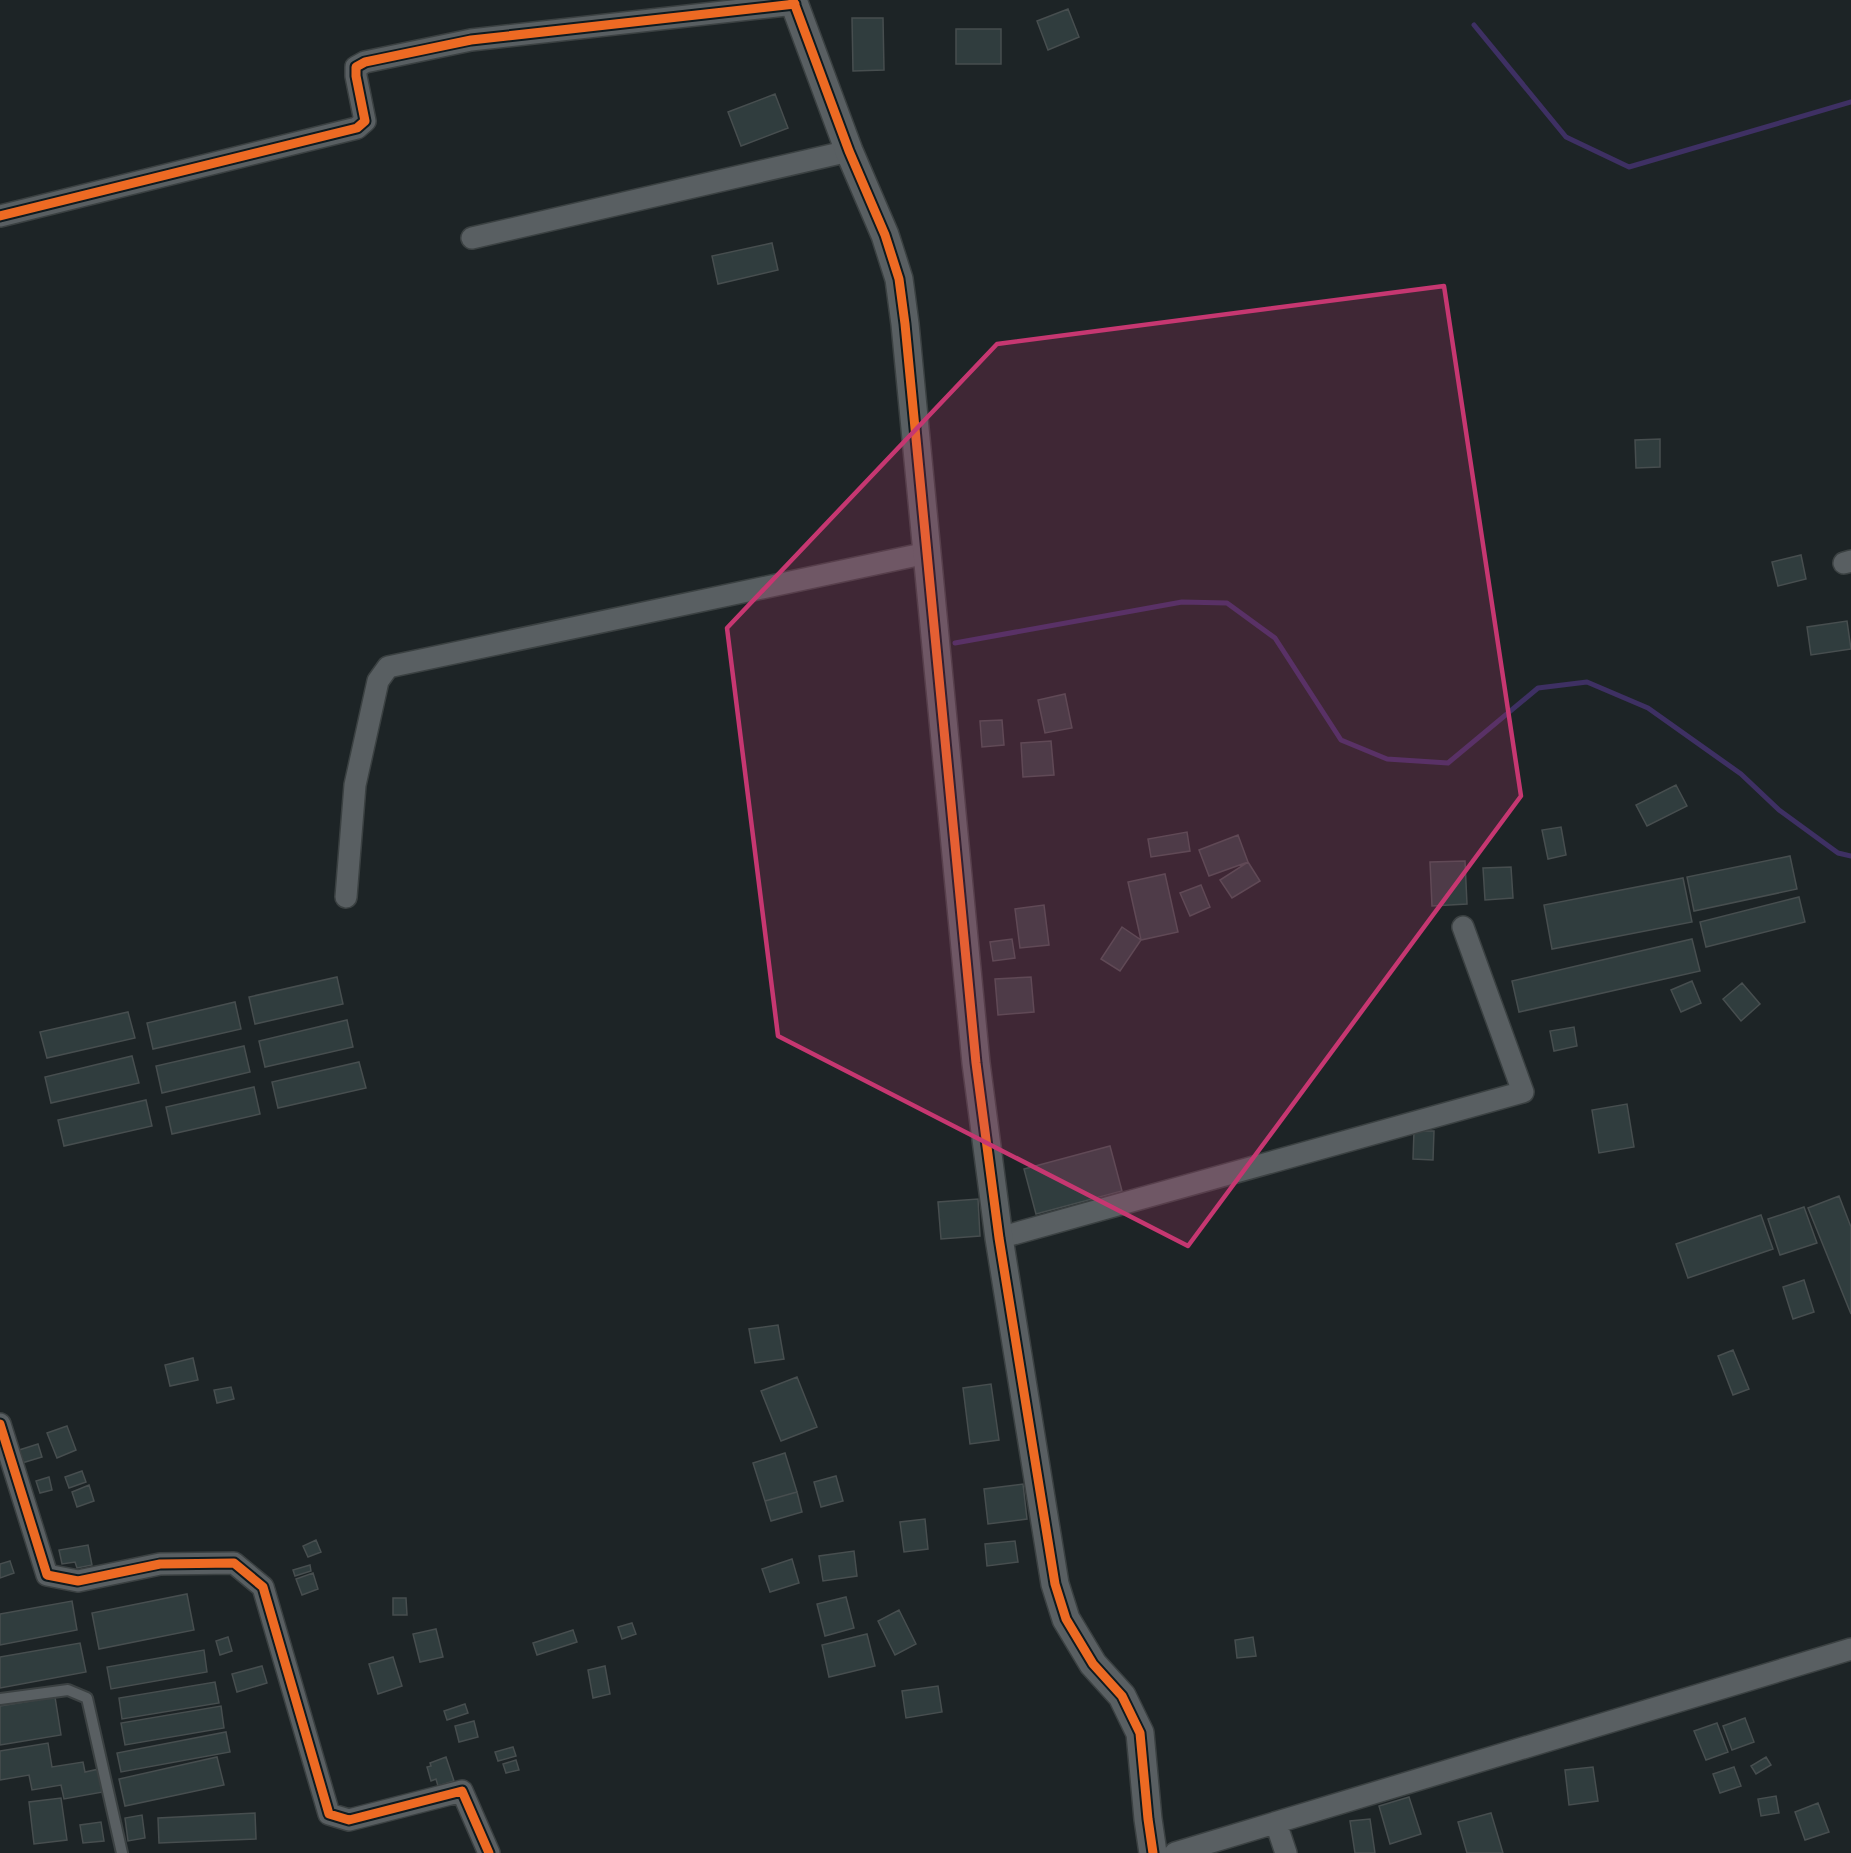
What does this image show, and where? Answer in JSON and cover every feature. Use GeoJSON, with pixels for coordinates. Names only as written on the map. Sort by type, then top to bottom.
{"type":"FeatureCollection","features":[{"type":"Feature","properties":{"kind":"street"},"geometry":{"type":"LineString","coordinates":[[0,216],[357,128],[365,121],[356,67],[364,62],[471,40],[794,2],[849,151],[885,235],[899,279],[976,1063],[999,1239],[1055,1584],[1066,1619],[1092,1664],[1122,1696],[1140,1733],[1153,1853]]}},
{"type":"Feature","properties":{"kind":"street"},"geometry":{"type":"LineString","coordinates":[[472,238],[849,151]]}},
{"type":"Feature","properties":{"kind":"street"},"geometry":{"type":"LineString","coordinates":[[346,897],[355,785],[378,681],[388,667],[927,553]]}},
{"type":"Feature","properties":{"kind":"street"},"geometry":{"type":"LineString","coordinates":[[999,1239],[1523,1092],[1463,927]]}},
{"type":"Feature","properties":{"kind":"street"},"geometry":{"type":"LineString","coordinates":[[0,1424],[47,1575],[78,1581],[160,1564],[234,1563],[263,1587],[329,1814],[349,1820],[462,1791],[489,1853]]}},
{"type":"Feature","properties":{"kind":"street"},"geometry":{"type":"LineString","coordinates":[[1175,1853],[1851,1649]]}},
{"type":"Feature","properties":{"kind":"street"},"geometry":{"type":"LineString","coordinates":[[1276,1823],[1286,1853]]}},
{"type":"Feature","properties":{"kind":"lane"},"geometry":{"type":"LineString","coordinates":[[0,1699],[68,1690],[87,1698],[122,1853]]}},
{"type":"Feature","properties":{"kind":"highlighted area"},"geometry":{"type":"Polygon","coordinates":[[[1444,286],[1521,796],[1188,1246],[778,1036],[727,628],[997,344],[1444,286]]]}},
{"type":"Feature","properties":{"kind":"building"},"geometry":{"type":"Polygon","coordinates":[[[1068,9],[1079,37],[1048,50],[1037,21],[1068,9]]]}},
{"type":"Feature","properties":{"kind":"building"},"geometry":{"type":"Polygon","coordinates":[[[852,18],[883,18],[884,70],[853,71],[852,18]]]}},
{"type":"Feature","properties":{"kind":"building"},"geometry":{"type":"Polygon","coordinates":[[[956,29],[1001,29],[1001,64],[956,64],[956,29]]]}},
{"type":"Feature","properties":{"kind":"building"},"geometry":{"type":"Polygon","coordinates":[[[775,94],[788,128],[741,146],[728,112],[775,94]]]}},
{"type":"Feature","properties":{"kind":"building"},"geometry":{"type":"Polygon","coordinates":[[[772,243],[778,270],[718,284],[712,256],[772,243]]]}},
{"type":"Feature","properties":{"kind":"building"},"geometry":{"type":"Polygon","coordinates":[[[1660,439],[1660,467],[1636,468],[1635,440],[1660,439]]]}},
{"type":"Feature","properties":{"kind":"building"},"geometry":{"type":"Polygon","coordinates":[[[1801,555],[1806,579],[1778,586],[1772,562],[1801,555]]]}},
{"type":"Feature","properties":{"kind":"building"},"geometry":{"type":"Polygon","coordinates":[[[1847,621],[1851,649],[1811,655],[1807,627],[1847,621]]]}},
{"type":"Feature","properties":{"kind":"building"},"geometry":{"type":"Polygon","coordinates":[[[1065,694],[1072,728],[1045,733],[1038,700],[1065,694]]]}},
{"type":"Feature","properties":{"kind":"building"},"geometry":{"type":"Polygon","coordinates":[[[1002,720],[1004,745],[982,747],[980,721],[1002,720]]]}},
{"type":"Feature","properties":{"kind":"building"},"geometry":{"type":"Polygon","coordinates":[[[1051,741],[1054,775],[1023,777],[1021,743],[1051,741]]]}},
{"type":"Feature","properties":{"kind":"building"},"geometry":{"type":"Polygon","coordinates":[[[1676,785],[1687,806],[1647,826],[1636,805],[1676,785]]]}},
{"type":"Feature","properties":{"kind":"building"},"geometry":{"type":"Polygon","coordinates":[[[1561,827],[1566,855],[1548,859],[1542,830],[1561,827]]]}},
{"type":"Feature","properties":{"kind":"building"},"geometry":{"type":"Polygon","coordinates":[[[1187,832],[1190,851],[1151,857],[1148,839],[1187,832]]]}},
{"type":"Feature","properties":{"kind":"building"},"geometry":{"type":"Polygon","coordinates":[[[1238,835],[1248,862],[1209,876],[1199,850],[1238,835]]]}},
{"type":"Feature","properties":{"kind":"building"},"geometry":{"type":"Polygon","coordinates":[[[1790,856],[1797,889],[1694,911],[1687,877],[1790,856]]]}},
{"type":"Feature","properties":{"kind":"building"},"geometry":{"type":"Polygon","coordinates":[[[1465,861],[1467,904],[1432,906],[1430,862],[1465,861]]]}},
{"type":"Feature","properties":{"kind":"building"},"geometry":{"type":"Polygon","coordinates":[[[1248,862],[1260,881],[1232,898],[1220,880],[1248,862]]]}},
{"type":"Feature","properties":{"kind":"building"},"geometry":{"type":"Polygon","coordinates":[[[1511,867],[1513,898],[1485,900],[1483,868],[1511,867]]]}},
{"type":"Feature","properties":{"kind":"building"},"geometry":{"type":"Polygon","coordinates":[[[1165,874],[1178,932],[1141,940],[1128,882],[1165,874]]]}},
{"type":"Feature","properties":{"kind":"building"},"geometry":{"type":"Polygon","coordinates":[[[1683,878],[1692,922],[1552,949],[1544,905],[1683,878]]]}},
{"type":"Feature","properties":{"kind":"building"},"geometry":{"type":"Polygon","coordinates":[[[1201,885],[1210,907],[1190,916],[1180,893],[1201,885]]]}},
{"type":"Feature","properties":{"kind":"building"},"geometry":{"type":"Polygon","coordinates":[[[1799,897],[1805,922],[1706,947],[1700,922],[1799,897]]]}},
{"type":"Feature","properties":{"kind":"building"},"geometry":{"type":"Polygon","coordinates":[[[1044,905],[1049,945],[1020,948],[1015,909],[1044,905]]]}},
{"type":"Feature","properties":{"kind":"building"},"geometry":{"type":"Polygon","coordinates":[[[1122,927],[1141,940],[1120,971],[1101,959],[1122,927]]]}},
{"type":"Feature","properties":{"kind":"building"},"geometry":{"type":"Polygon","coordinates":[[[1012,939],[1015,958],[993,961],[990,942],[1012,939]]]}},
{"type":"Feature","properties":{"kind":"building"},"geometry":{"type":"Polygon","coordinates":[[[1692,939],[1700,971],[1519,1012],[1512,981],[1692,939]]]}},
{"type":"Feature","properties":{"kind":"building"},"geometry":{"type":"Polygon","coordinates":[[[337,977],[343,1004],[255,1024],[249,997],[337,977]]]}},
{"type":"Feature","properties":{"kind":"building"},"geometry":{"type":"Polygon","coordinates":[[[1031,977],[1034,1012],[998,1015],[995,979],[1031,977]]]}},
{"type":"Feature","properties":{"kind":"building"},"geometry":{"type":"Polygon","coordinates":[[[1692,981],[1701,1003],[1681,1012],[1671,990],[1692,981]]]}},
{"type":"Feature","properties":{"kind":"building"},"geometry":{"type":"Polygon","coordinates":[[[1742,983],[1760,1004],[1741,1021],[1723,999],[1742,983]]]}},
{"type":"Feature","properties":{"kind":"building"},"geometry":{"type":"Polygon","coordinates":[[[235,1002],[241,1029],[153,1049],[147,1023],[235,1002]]]}},
{"type":"Feature","properties":{"kind":"building"},"geometry":{"type":"Polygon","coordinates":[[[128,1012],[135,1038],[47,1058],[40,1032],[128,1012]]]}},
{"type":"Feature","properties":{"kind":"building"},"geometry":{"type":"Polygon","coordinates":[[[347,1020],[353,1047],[265,1067],[259,1041],[347,1020]]]}},
{"type":"Feature","properties":{"kind":"building"},"geometry":{"type":"Polygon","coordinates":[[[1574,1027],[1577,1046],[1554,1051],[1550,1031],[1574,1027]]]}},
{"type":"Feature","properties":{"kind":"building"},"geometry":{"type":"Polygon","coordinates":[[[244,1046],[250,1072],[162,1093],[156,1066],[244,1046]]]}},
{"type":"Feature","properties":{"kind":"building"},"geometry":{"type":"Polygon","coordinates":[[[132,1056],[139,1083],[51,1103],[45,1077],[132,1056]]]}},
{"type":"Feature","properties":{"kind":"building"},"geometry":{"type":"Polygon","coordinates":[[[359,1062],[366,1088],[278,1108],[272,1082],[359,1062]]]}},
{"type":"Feature","properties":{"kind":"building"},"geometry":{"type":"Polygon","coordinates":[[[254,1087],[260,1114],[172,1134],[166,1107],[254,1087]]]}},
{"type":"Feature","properties":{"kind":"building"},"geometry":{"type":"Polygon","coordinates":[[[146,1100],[152,1126],[64,1146],[58,1120],[146,1100]]]}},
{"type":"Feature","properties":{"kind":"building"},"geometry":{"type":"Polygon","coordinates":[[[1627,1104],[1634,1147],[1599,1153],[1592,1110],[1627,1104]]]}},
{"type":"Feature","properties":{"kind":"building"},"geometry":{"type":"Polygon","coordinates":[[[1414,1131],[1434,1131],[1433,1160],[1413,1159],[1414,1131]]]}},
{"type":"Feature","properties":{"kind":"building"},"geometry":{"type":"Polygon","coordinates":[[[1110,1146],[1122,1191],[1036,1214],[1024,1169],[1110,1146]]]}},
{"type":"Feature","properties":{"kind":"building"},"geometry":{"type":"Polygon","coordinates":[[[1839,1196],[1851,1227],[1851,1314],[1808,1208],[1839,1196]]]}},
{"type":"Feature","properties":{"kind":"building"},"geometry":{"type":"Polygon","coordinates":[[[978,1199],[980,1236],[941,1239],[938,1202],[978,1199]]]}},
{"type":"Feature","properties":{"kind":"building"},"geometry":{"type":"Polygon","coordinates":[[[1804,1207],[1817,1243],[1780,1255],[1768,1219],[1804,1207]]]}},
{"type":"Feature","properties":{"kind":"building"},"geometry":{"type":"Polygon","coordinates":[[[1761,1215],[1773,1249],[1688,1278],[1676,1244],[1761,1215]]]}},
{"type":"Feature","properties":{"kind":"building"},"geometry":{"type":"Polygon","coordinates":[[[1804,1280],[1814,1312],[1793,1319],[1783,1287],[1804,1280]]]}},
{"type":"Feature","properties":{"kind":"building"},"geometry":{"type":"Polygon","coordinates":[[[778,1325],[784,1359],[755,1363],[749,1329],[778,1325]]]}},
{"type":"Feature","properties":{"kind":"building"},"geometry":{"type":"Polygon","coordinates":[[[1733,1350],[1749,1389],[1733,1395],[1718,1356],[1733,1350]]]}},
{"type":"Feature","properties":{"kind":"building"},"geometry":{"type":"Polygon","coordinates":[[[193,1358],[198,1380],[170,1386],[165,1365],[193,1358]]]}},
{"type":"Feature","properties":{"kind":"building"},"geometry":{"type":"Polygon","coordinates":[[[797,1377],[817,1427],[781,1441],[761,1391],[797,1377]]]}},
{"type":"Feature","properties":{"kind":"building"},"geometry":{"type":"Polygon","coordinates":[[[991,1384],[999,1440],[970,1444],[963,1388],[991,1384]]]}},
{"type":"Feature","properties":{"kind":"building"},"geometry":{"type":"Polygon","coordinates":[[[231,1387],[234,1399],[217,1403],[214,1390],[231,1387]]]}},
{"type":"Feature","properties":{"kind":"building"},"geometry":{"type":"Polygon","coordinates":[[[67,1426],[76,1450],[57,1458],[47,1433],[67,1426]]]}},
{"type":"Feature","properties":{"kind":"building"},"geometry":{"type":"Polygon","coordinates":[[[38,1444],[42,1457],[22,1463],[19,1450],[38,1444]]]}},
{"type":"Feature","properties":{"kind":"building"},"geometry":{"type":"Polygon","coordinates":[[[785,1453],[797,1492],[765,1501],[753,1463],[785,1453]]]}},
{"type":"Feature","properties":{"kind":"building"},"geometry":{"type":"Polygon","coordinates":[[[82,1471],[86,1482],[69,1488],[65,1477],[82,1471]]]}},
{"type":"Feature","properties":{"kind":"building"},"geometry":{"type":"Polygon","coordinates":[[[836,1476],[843,1501],[821,1507],[814,1482],[836,1476]]]}},
{"type":"Feature","properties":{"kind":"building"},"geometry":{"type":"Polygon","coordinates":[[[49,1477],[52,1490],[40,1493],[36,1481],[49,1477]]]}},
{"type":"Feature","properties":{"kind":"building"},"geometry":{"type":"Polygon","coordinates":[[[1023,1484],[1027,1519],[988,1524],[984,1489],[1023,1484]]]}},
{"type":"Feature","properties":{"kind":"building"},"geometry":{"type":"Polygon","coordinates":[[[89,1485],[94,1501],[77,1507],[72,1492],[89,1485]]]}},
{"type":"Feature","properties":{"kind":"building"},"geometry":{"type":"Polygon","coordinates":[[[797,1492],[802,1512],[771,1521],[765,1501],[797,1492]]]}},
{"type":"Feature","properties":{"kind":"building"},"geometry":{"type":"Polygon","coordinates":[[[925,1519],[928,1549],[904,1552],[900,1522],[925,1519]]]}},
{"type":"Feature","properties":{"kind":"building"},"geometry":{"type":"Polygon","coordinates":[[[316,1540],[321,1552],[308,1557],[303,1546],[316,1540]]]}},
{"type":"Feature","properties":{"kind":"building"},"geometry":{"type":"Polygon","coordinates":[[[1015,1541],[1018,1562],[987,1566],[985,1544],[1015,1541]]]}},
{"type":"Feature","properties":{"kind":"building"},"geometry":{"type":"Polygon","coordinates":[[[88,1545],[92,1565],[77,1568],[75,1562],[62,1564],[59,1550],[88,1545]]]}},
{"type":"Feature","properties":{"kind":"building"},"geometry":{"type":"Polygon","coordinates":[[[854,1551],[857,1576],[823,1581],[819,1556],[854,1551]]]}},
{"type":"Feature","properties":{"kind":"building"},"geometry":{"type":"Polygon","coordinates":[[[792,1559],[799,1583],[770,1592],[762,1569],[792,1559]]]}},
{"type":"Feature","properties":{"kind":"building"},"geometry":{"type":"Polygon","coordinates":[[[10,1561],[14,1573],[0,1578],[0,1564],[10,1561]]]}},
{"type":"Feature","properties":{"kind":"building"},"geometry":{"type":"Polygon","coordinates":[[[310,1565],[311,1571],[295,1576],[293,1570],[310,1565]]]}},
{"type":"Feature","properties":{"kind":"building"},"geometry":{"type":"Polygon","coordinates":[[[313,1573],[318,1589],[302,1595],[296,1579],[313,1573]]]}},
{"type":"Feature","properties":{"kind":"building"},"geometry":{"type":"Polygon","coordinates":[[[187,1594],[194,1630],[99,1649],[92,1613],[187,1594]]]}},
{"type":"Feature","properties":{"kind":"building"},"geometry":{"type":"Polygon","coordinates":[[[846,1597],[854,1628],[825,1636],[817,1604],[846,1597]]]}},
{"type":"Feature","properties":{"kind":"building"},"geometry":{"type":"Polygon","coordinates":[[[393,1598],[406,1598],[407,1615],[393,1615],[393,1598]]]}},
{"type":"Feature","properties":{"kind":"building"},"geometry":{"type":"Polygon","coordinates":[[[72,1601],[77,1630],[0,1645],[0,1614],[72,1601]]]}},
{"type":"Feature","properties":{"kind":"building"},"geometry":{"type":"Polygon","coordinates":[[[899,1610],[916,1644],[895,1655],[878,1621],[899,1610]]]}},
{"type":"Feature","properties":{"kind":"building"},"geometry":{"type":"Polygon","coordinates":[[[632,1623],[636,1634],[622,1639],[618,1627],[632,1623]]]}},
{"type":"Feature","properties":{"kind":"building"},"geometry":{"type":"Polygon","coordinates":[[[436,1629],[443,1657],[420,1662],[413,1634],[436,1629]]]}},
{"type":"Feature","properties":{"kind":"building"},"geometry":{"type":"Polygon","coordinates":[[[573,1630],[577,1642],[537,1655],[533,1643],[573,1630]]]}},
{"type":"Feature","properties":{"kind":"building"},"geometry":{"type":"Polygon","coordinates":[[[867,1634],[875,1666],[829,1677],[822,1645],[867,1634]]]}},
{"type":"Feature","properties":{"kind":"building"},"geometry":{"type":"Polygon","coordinates":[[[228,1637],[232,1651],[220,1655],[216,1641],[228,1637]]]}},
{"type":"Feature","properties":{"kind":"building"},"geometry":{"type":"Polygon","coordinates":[[[1253,1637],[1256,1656],[1237,1658],[1235,1640],[1253,1637]]]}},
{"type":"Feature","properties":{"kind":"building"},"geometry":{"type":"Polygon","coordinates":[[[80,1643],[86,1672],[0,1688],[0,1657],[80,1643]]]}},
{"type":"Feature","properties":{"kind":"building"},"geometry":{"type":"Polygon","coordinates":[[[204,1650],[207,1672],[111,1689],[107,1667],[204,1650]]]}},
{"type":"Feature","properties":{"kind":"building"},"geometry":{"type":"Polygon","coordinates":[[[393,1657],[402,1686],[378,1694],[369,1664],[393,1657]]]}},
{"type":"Feature","properties":{"kind":"building"},"geometry":{"type":"Polygon","coordinates":[[[262,1666],[267,1683],[237,1692],[232,1674],[262,1666]]]}},
{"type":"Feature","properties":{"kind":"building"},"geometry":{"type":"Polygon","coordinates":[[[605,1666],[610,1694],[593,1698],[588,1670],[605,1666]]]}},
{"type":"Feature","properties":{"kind":"building"},"geometry":{"type":"Polygon","coordinates":[[[215,1682],[219,1703],[122,1719],[119,1698],[215,1682]]]}},
{"type":"Feature","properties":{"kind":"building"},"geometry":{"type":"Polygon","coordinates":[[[938,1686],[942,1712],[906,1718],[902,1691],[938,1686]]]}},
{"type":"Feature","properties":{"kind":"building"},"geometry":{"type":"Polygon","coordinates":[[[55,1697],[61,1735],[0,1745],[0,1706],[55,1697]]]}},
{"type":"Feature","properties":{"kind":"building"},"geometry":{"type":"Polygon","coordinates":[[[465,1704],[468,1713],[447,1720],[444,1711],[465,1704]]]}},
{"type":"Feature","properties":{"kind":"building"},"geometry":{"type":"Polygon","coordinates":[[[221,1706],[224,1728],[125,1745],[121,1723],[221,1706]]]}},
{"type":"Feature","properties":{"kind":"building"},"geometry":{"type":"Polygon","coordinates":[[[1745,1718],[1754,1742],[1732,1750],[1723,1726],[1745,1718]]]}},
{"type":"Feature","properties":{"kind":"building"},"geometry":{"type":"Polygon","coordinates":[[[474,1721],[478,1737],[459,1742],[455,1726],[474,1721]]]}},
{"type":"Feature","properties":{"kind":"building"},"geometry":{"type":"Polygon","coordinates":[[[1717,1723],[1728,1752],[1706,1760],[1694,1731],[1717,1723]]]}},
{"type":"Feature","properties":{"kind":"building"},"geometry":{"type":"Polygon","coordinates":[[[226,1732],[230,1752],[121,1772],[117,1753],[226,1732]]]}},
{"type":"Feature","properties":{"kind":"building"},"geometry":{"type":"Polygon","coordinates":[[[48,1743],[52,1767],[83,1762],[85,1772],[99,1769],[103,1792],[64,1799],[61,1785],[32,1790],[29,1775],[0,1780],[0,1751],[48,1743]]]}},
{"type":"Feature","properties":{"kind":"building"},"geometry":{"type":"Polygon","coordinates":[[[513,1747],[516,1756],[498,1761],[495,1752],[513,1747]]]}},
{"type":"Feature","properties":{"kind":"building"},"geometry":{"type":"Polygon","coordinates":[[[217,1757],[224,1785],[125,1806],[119,1779],[217,1757]]]}},
{"type":"Feature","properties":{"kind":"building"},"geometry":{"type":"Polygon","coordinates":[[[446,1757],[454,1781],[438,1786],[436,1779],[431,1781],[427,1767],[431,1766],[430,1763],[446,1757]]]}},
{"type":"Feature","properties":{"kind":"building"},"geometry":{"type":"Polygon","coordinates":[[[1766,1757],[1771,1765],[1756,1774],[1751,1766],[1766,1757]]]}},
{"type":"Feature","properties":{"kind":"building"},"geometry":{"type":"Polygon","coordinates":[[[516,1760],[519,1770],[506,1773],[503,1764],[516,1760]]]}},
{"type":"Feature","properties":{"kind":"building"},"geometry":{"type":"Polygon","coordinates":[[[1593,1767],[1598,1801],[1569,1805],[1565,1770],[1593,1767]]]}},
{"type":"Feature","properties":{"kind":"building"},"geometry":{"type":"Polygon","coordinates":[[[1734,1767],[1741,1786],[1720,1793],[1713,1774],[1734,1767]]]}},
{"type":"Feature","properties":{"kind":"building"},"geometry":{"type":"Polygon","coordinates":[[[1776,1796],[1779,1813],[1761,1816],[1758,1799],[1776,1796]]]}},
{"type":"Feature","properties":{"kind":"building"},"geometry":{"type":"Polygon","coordinates":[[[1409,1797],[1421,1834],[1390,1844],[1379,1806],[1409,1797]]]}},
{"type":"Feature","properties":{"kind":"building"},"geometry":{"type":"Polygon","coordinates":[[[61,1798],[67,1840],[34,1844],[29,1802],[61,1798]]]}},
{"type":"Feature","properties":{"kind":"building"},"geometry":{"type":"Polygon","coordinates":[[[1818,1803],[1829,1832],[1805,1840],[1795,1812],[1818,1803]]]}},
{"type":"Feature","properties":{"kind":"building"},"geometry":{"type":"Polygon","coordinates":[[[255,1813],[256,1839],[159,1843],[158,1818],[255,1813]]]}},
{"type":"Feature","properties":{"kind":"building"},"geometry":{"type":"Polygon","coordinates":[[[1491,1813],[1503,1853],[1467,1853],[1458,1822],[1491,1813]]]}},
{"type":"Feature","properties":{"kind":"building"},"geometry":{"type":"Polygon","coordinates":[[[142,1815],[145,1838],[128,1841],[125,1818],[142,1815]]]}},
{"type":"Feature","properties":{"kind":"building"},"geometry":{"type":"Polygon","coordinates":[[[1370,1819],[1375,1853],[1355,1853],[1350,1821],[1370,1819]]]}},
{"type":"Feature","properties":{"kind":"building"},"geometry":{"type":"Polygon","coordinates":[[[101,1822],[104,1841],[83,1843],[80,1825],[101,1822]]]}},
{"type":"Feature","properties":{"kind":"waterway"},"geometry":{"type":"LineString","coordinates":[[1474,25],[1566,137],[1629,167],[1851,102]]}},
{"type":"Feature","properties":{"kind":"waterway"},"geometry":{"type":"LineString","coordinates":[[955,643],[1182,602],[1227,603],[1275,638],[1341,740],[1387,759],[1448,763],[1538,688],[1587,682],[1648,708],[1741,774],[1779,810],[1838,853],[1851,856]]}},
{"type":"Feature","properties":{"kind":"cycle path"},"geometry":{"type":"LineString","coordinates":[[793,0],[849,151],[885,235],[899,279],[976,1063],[999,1238],[1055,1584],[1066,1619],[1093,1664],[1122,1696],[1140,1733],[1153,1853]]}},
{"type":"Feature","properties":{"kind":"cycle path"},"geometry":{"type":"LineString","coordinates":[[0,216],[357,128],[365,121],[356,67],[365,62],[471,40],[795,4]]}},
{"type":"Feature","properties":{"kind":"cycle path"},"geometry":{"type":"LineString","coordinates":[[0,1424],[47,1575],[78,1581],[160,1564],[234,1563],[263,1587],[329,1814],[349,1820],[462,1791],[489,1853]]}}]}
